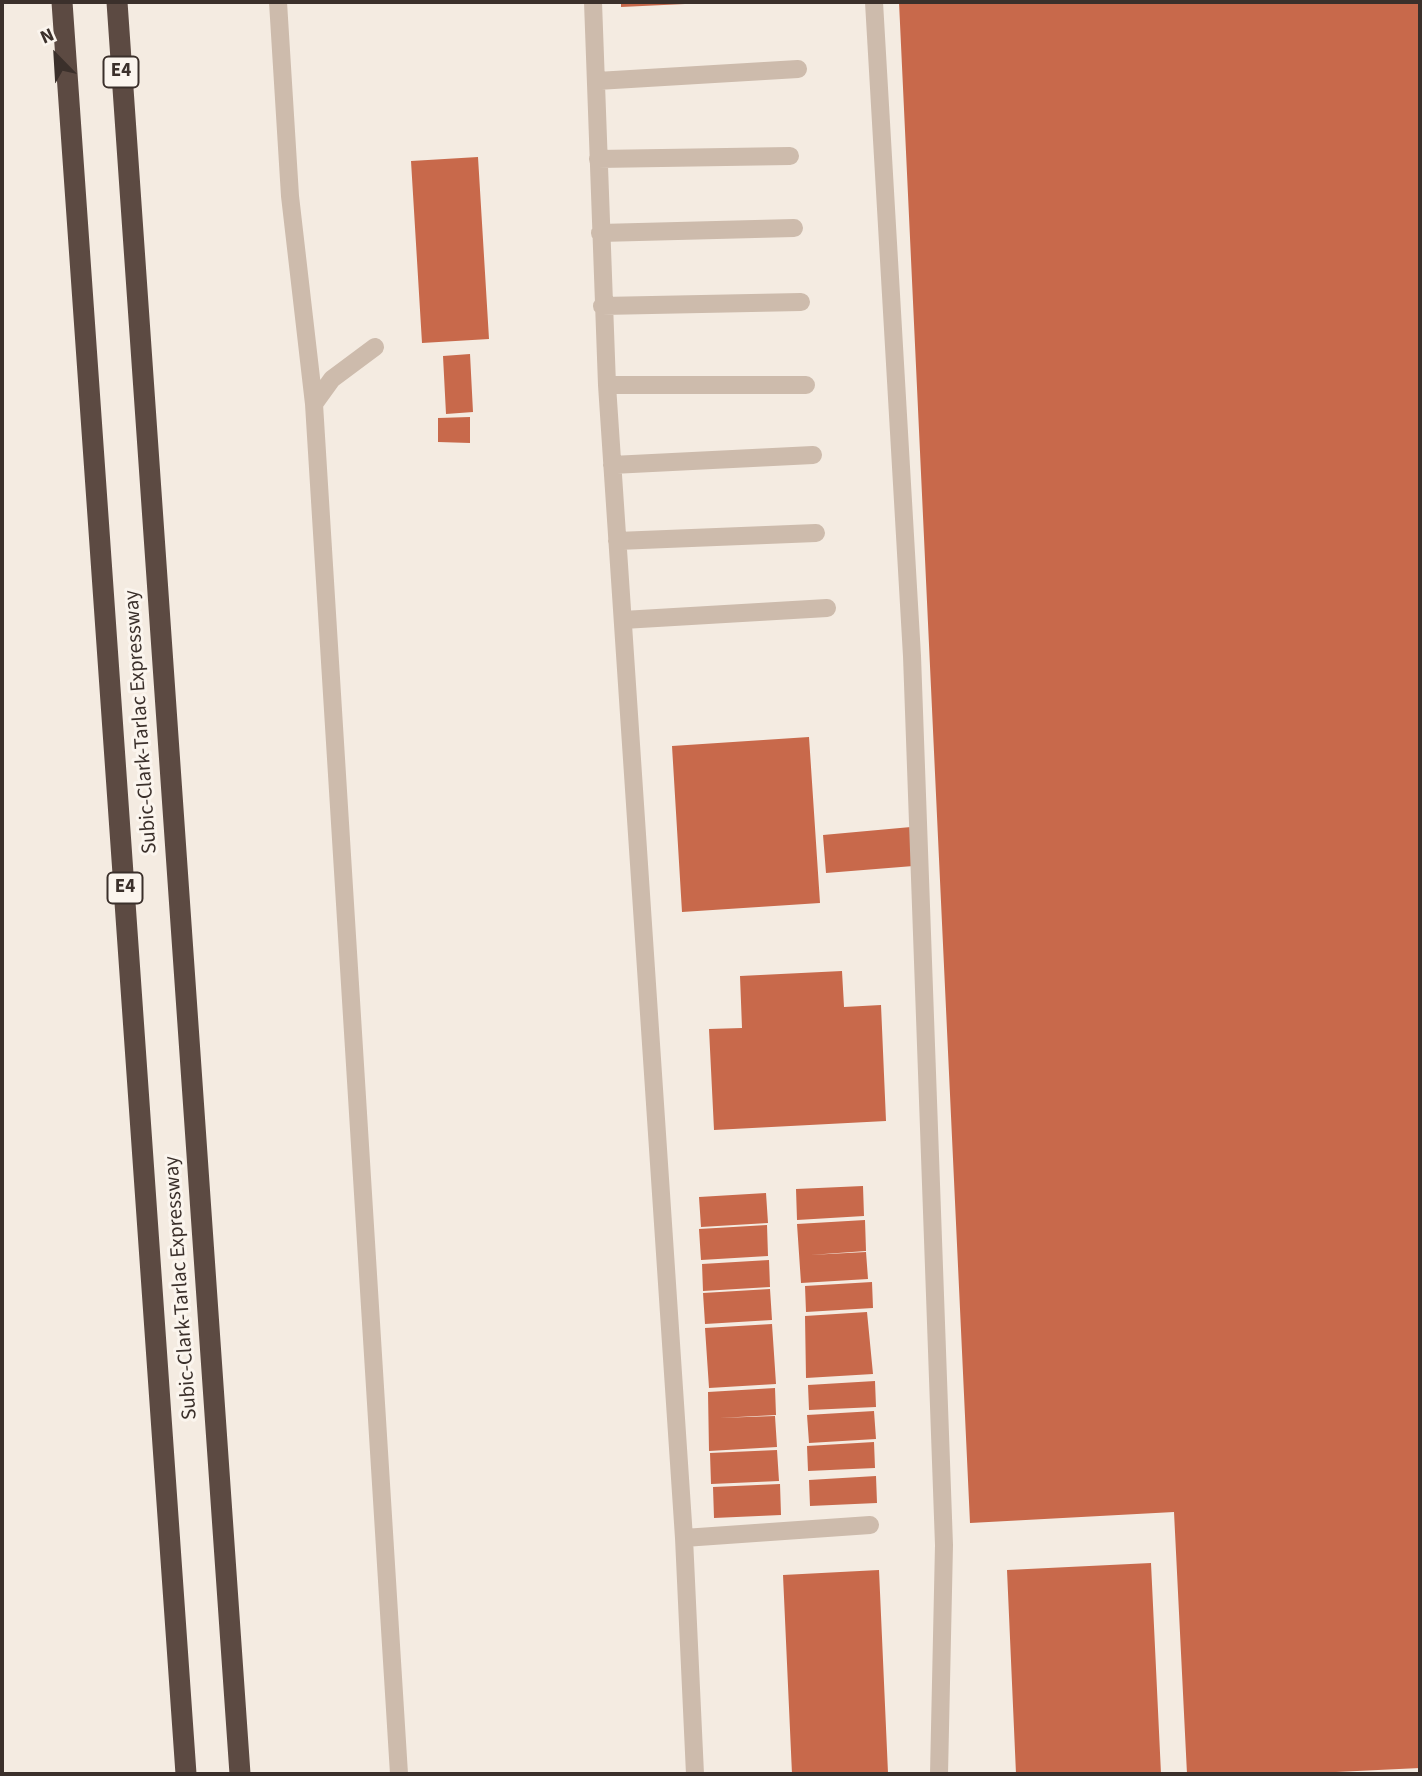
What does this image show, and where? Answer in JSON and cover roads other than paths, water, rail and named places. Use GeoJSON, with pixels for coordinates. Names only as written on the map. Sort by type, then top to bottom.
{"type":"FeatureCollection","features":[{"type":"Feature","properties":{"kind":"highway","name":"Subic-Clark-Tarlac Expressway"},"geometry":{"type":"LineString","coordinates":[[62,2],[186,1774]]}},
{"type":"Feature","properties":{"kind":"highway","name":"Subic-Clark-Tarlac Expressway"},"geometry":{"type":"LineString","coordinates":[[117,2],[240,1774]]}},
{"type":"Feature","properties":{"kind":"lane"},"geometry":{"type":"LineString","coordinates":[[278,2],[290,196],[314,404],[399,1774]]}},
{"type":"Feature","properties":{"kind":"lane"},"geometry":{"type":"LineString","coordinates":[[593,2],[602,306],[684,1538],[695,1774]]}},
{"type":"Feature","properties":{"kind":"lane"},"geometry":{"type":"LineString","coordinates":[[874,2],[914,684],[944,1545],[939,1774]]}},
{"type":"Feature","properties":{"kind":"lane"},"geometry":{"type":"LineString","coordinates":[[597,81],[798,69]]}},
{"type":"Feature","properties":{"kind":"lane"},"geometry":{"type":"LineString","coordinates":[[598,159],[790,156]]}},
{"type":"Feature","properties":{"kind":"lane"},"geometry":{"type":"LineString","coordinates":[[600,233],[794,228]]}},
{"type":"Feature","properties":{"kind":"lane"},"geometry":{"type":"LineString","coordinates":[[602,306],[802,302]]}},
{"type":"Feature","properties":{"kind":"lane"},"geometry":{"type":"LineString","coordinates":[[314,404],[332,379],[375,347]]}},
{"type":"Feature","properties":{"kind":"lane"},"geometry":{"type":"LineString","coordinates":[[607,385],[806,385]]}},
{"type":"Feature","properties":{"kind":"lane"},"geometry":{"type":"LineString","coordinates":[[612,465],[813,455]]}},
{"type":"Feature","properties":{"kind":"lane"},"geometry":{"type":"LineString","coordinates":[[617,541],[816,533]]}},
{"type":"Feature","properties":{"kind":"lane"},"geometry":{"type":"LineString","coordinates":[[623,620],[827,608]]}},
{"type":"Feature","properties":{"kind":"lane"},"geometry":{"type":"LineString","coordinates":[[684,1538],[870,1525]]}}]}
